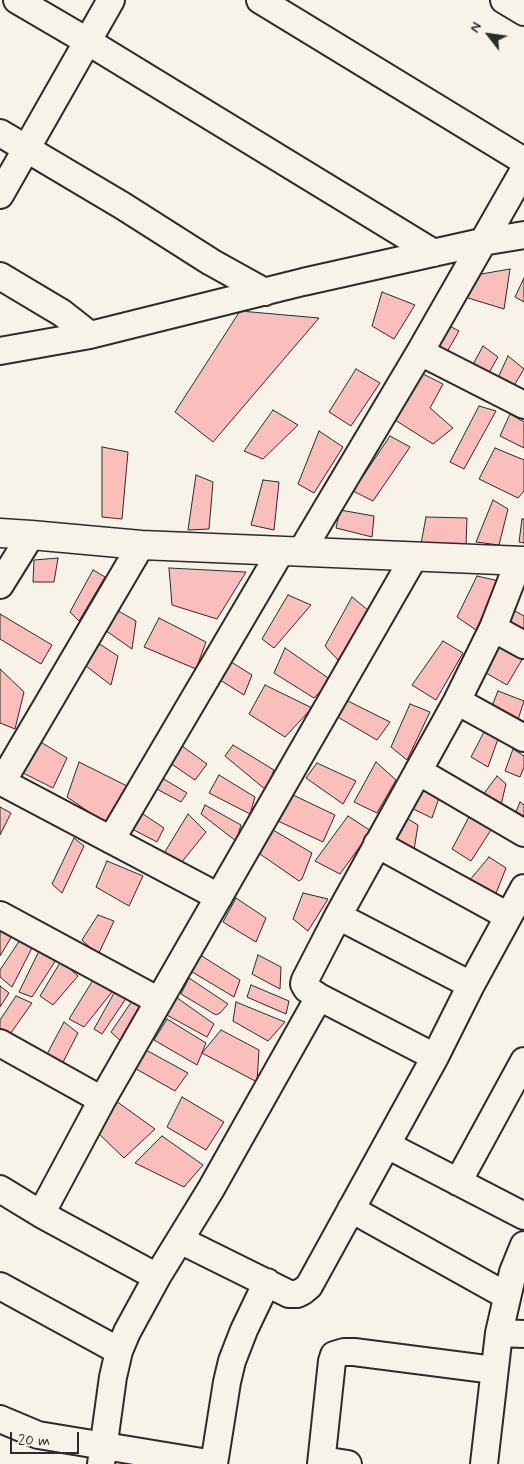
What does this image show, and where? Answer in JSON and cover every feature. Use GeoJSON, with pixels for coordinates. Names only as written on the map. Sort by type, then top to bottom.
{"type":"FeatureCollection","features":[{"type":"Feature","properties":{"kind":"street"},"geometry":{"type":"LineString","coordinates":[[17,0],[434,253]]}},
{"type":"Feature","properties":{"kind":"street"},"geometry":{"type":"LineString","coordinates":[[0,195],[111,0]]}},
{"type":"Feature","properties":{"kind":"street"},"geometry":{"type":"LineString","coordinates":[[260,0],[524,161]]}},
{"type":"Feature","properties":{"kind":"street"},"geometry":{"type":"LineString","coordinates":[[504,0],[524,12]]}},
{"type":"Feature","properties":{"kind":"street"},"geometry":{"type":"LineString","coordinates":[[0,133],[123,206],[211,262],[265,292]]}},
{"type":"Feature","properties":{"kind":"street"},"geometry":{"type":"LineString","coordinates":[[111,840],[291,552],[420,352],[524,170]]}},
{"type":"Feature","properties":{"kind":"street"},"geometry":{"type":"LineString","coordinates":[[0,351],[90,335],[434,253],[524,235]]}},
{"type":"Feature","properties":{"kind":"street"},"geometry":{"type":"LineString","coordinates":[[0,276],[62,313],[90,335]]}},
{"type":"Feature","properties":{"kind":"street"},"geometry":{"type":"LineString","coordinates":[[420,352],[524,405]]}},
{"type":"Feature","properties":{"kind":"street"},"geometry":{"type":"LineString","coordinates":[[0,533],[141,544],[522,561],[493,628],[457,701],[338,916],[304,984],[307,989],[319,997],[435,1057]]}},
{"type":"Feature","properties":{"kind":"street"},"geometry":{"type":"LineString","coordinates":[[0,585],[31,535]]}},
{"type":"Feature","properties":{"kind":"street"},"geometry":{"type":"LineString","coordinates":[[141,544],[1,781],[219,897]]}},
{"type":"Feature","properties":{"kind":"street"},"geometry":{"type":"LineString","coordinates":[[41,1214],[102,1100],[414,557]]}},
{"type":"Feature","properties":{"kind":"street"},"geometry":{"type":"LineString","coordinates":[[493,628],[524,645]]}},
{"type":"Feature","properties":{"kind":"street"},"geometry":{"type":"LineString","coordinates":[[457,701],[524,738]]}},
{"type":"Feature","properties":{"kind":"street"},"geometry":{"type":"LineString","coordinates":[[418,771],[524,833]]}},
{"type":"Feature","properties":{"kind":"street"},"geometry":{"type":"LineString","coordinates":[[377,844],[508,916]]}},
{"type":"Feature","properties":{"kind":"street"},"geometry":{"type":"LineString","coordinates":[[180,1240],[289,1294],[297,1294],[308,1286],[435,1057],[471,985],[524,888]]}},
{"type":"Feature","properties":{"kind":"street"},"geometry":{"type":"LineString","coordinates":[[0,915],[159,1001]]}},
{"type":"Feature","properties":{"kind":"street"},"geometry":{"type":"LineString","coordinates":[[338,916],[471,985]]}},
{"type":"Feature","properties":{"kind":"street"},"geometry":{"type":"LineString","coordinates":[[102,1455],[113,1377],[119,1351],[134,1319],[157,1277],[211,1189],[319,997]]}},
{"type":"Feature","properties":{"kind":"street"},"geometry":{"type":"LineString","coordinates":[[0,1043],[102,1100]]}},
{"type":"Feature","properties":{"kind":"street"},"geometry":{"type":"LineString","coordinates":[[458,1182],[524,1061]]}},
{"type":"Feature","properties":{"kind":"street"},"geometry":{"type":"LineString","coordinates":[[387,1145],[524,1216]]}},
{"type":"Feature","properties":{"kind":"street"},"geometry":{"type":"LineString","coordinates":[[0,1189],[41,1214],[157,1277]]}},
{"type":"Feature","properties":{"kind":"street"},"geometry":{"type":"LineString","coordinates":[[351,1209],[507,1296]]}},
{"type":"Feature","properties":{"kind":"street"},"geometry":{"type":"LineString","coordinates":[[484,1464],[494,1370],[511,1334],[507,1296],[513,1272],[524,1245]]}},
{"type":"Feature","properties":{"kind":"street"},"geometry":{"type":"LineString","coordinates":[[1,1422],[102,1455],[214,1464],[232,1361],[267,1282]]}},
{"type":"Feature","properties":{"kind":"street"},"geometry":{"type":"LineString","coordinates":[[0,1286],[119,1351]]}},
{"type":"Feature","properties":{"kind":"street"},"geometry":{"type":"LineString","coordinates":[[348,1464],[321,1462],[334,1355],[354,1352],[494,1370]]}},
{"type":"Feature","properties":{"kind":"building"},"geometry":{"type":"Polygon","coordinates":[[[510,269],[504,309],[465,297],[470,276],[510,269]]]}},
{"type":"Feature","properties":{"kind":"building"},"geometry":{"type":"Polygon","coordinates":[[[524,278],[524,302],[515,297],[524,278]]]}},
{"type":"Feature","properties":{"kind":"building"},"geometry":{"type":"Polygon","coordinates":[[[382,292],[415,305],[394,339],[372,326],[382,292]]]}},
{"type":"Feature","properties":{"kind":"building"},"geometry":{"type":"Polygon","coordinates":[[[240,311],[319,318],[213,442],[175,412],[240,311]]]}},
{"type":"Feature","properties":{"kind":"building"},"geometry":{"type":"Polygon","coordinates":[[[444,323],[459,331],[447,352],[431,346],[444,323]]]}},
{"type":"Feature","properties":{"kind":"building"},"geometry":{"type":"Polygon","coordinates":[[[483,346],[498,357],[487,376],[470,370],[483,346]]]}},
{"type":"Feature","properties":{"kind":"building"},"geometry":{"type":"Polygon","coordinates":[[[508,356],[524,369],[510,392],[495,384],[508,356]]]}},
{"type":"Feature","properties":{"kind":"building"},"geometry":{"type":"Polygon","coordinates":[[[356,369],[380,383],[351,426],[329,412],[356,369]]]}},
{"type":"Feature","properties":{"kind":"building"},"geometry":{"type":"Polygon","coordinates":[[[419,372],[443,384],[430,408],[453,428],[433,444],[395,420],[419,372]]]}},
{"type":"Feature","properties":{"kind":"building"},"geometry":{"type":"Polygon","coordinates":[[[479,406],[496,411],[464,469],[450,462],[479,406]]]}},
{"type":"Feature","properties":{"kind":"building"},"geometry":{"type":"Polygon","coordinates":[[[273,410],[298,425],[263,459],[244,451],[273,410]]]}},
{"type":"Feature","properties":{"kind":"building"},"geometry":{"type":"Polygon","coordinates":[[[510,414],[524,422],[524,448],[500,436],[510,414]]]}},
{"type":"Feature","properties":{"kind":"building"},"geometry":{"type":"Polygon","coordinates":[[[319,431],[343,447],[314,493],[298,484],[319,431]]]}},
{"type":"Feature","properties":{"kind":"building"},"geometry":{"type":"Polygon","coordinates":[[[390,436],[410,447],[373,501],[353,491],[390,436]]]}},
{"type":"Feature","properties":{"kind":"building"},"geometry":{"type":"Polygon","coordinates":[[[102,447],[128,452],[122,519],[102,517],[102,447]]]}},
{"type":"Feature","properties":{"kind":"building"},"geometry":{"type":"Polygon","coordinates":[[[495,448],[524,460],[524,491],[518,498],[479,479],[495,448]]]}},
{"type":"Feature","properties":{"kind":"building"},"geometry":{"type":"Polygon","coordinates":[[[196,475],[213,482],[209,529],[188,530],[196,475]]]}},
{"type":"Feature","properties":{"kind":"building"},"geometry":{"type":"Polygon","coordinates":[[[263,480],[279,482],[274,530],[251,525],[263,480]]]}},
{"type":"Feature","properties":{"kind":"building"},"geometry":{"type":"Polygon","coordinates":[[[493,500],[508,509],[499,545],[476,542],[493,500]]]}},
{"type":"Feature","properties":{"kind":"building"},"geometry":{"type":"Polygon","coordinates":[[[340,510],[374,516],[372,537],[336,528],[340,510]]]}},
{"type":"Feature","properties":{"kind":"building"},"geometry":{"type":"Polygon","coordinates":[[[426,517],[467,518],[466,546],[421,544],[426,517]]]}},
{"type":"Feature","properties":{"kind":"building"},"geometry":{"type":"Polygon","coordinates":[[[522,519],[524,519],[524,543],[519,542],[522,519]]]}},
{"type":"Feature","properties":{"kind":"building"},"geometry":{"type":"Polygon","coordinates":[[[58,558],[54,582],[33,582],[34,560],[58,558]]]}},
{"type":"Feature","properties":{"kind":"building"},"geometry":{"type":"Polygon","coordinates":[[[169,568],[246,572],[217,619],[172,605],[169,568]]]}},
{"type":"Feature","properties":{"kind":"building"},"geometry":{"type":"Polygon","coordinates":[[[93,570],[105,577],[79,621],[70,612],[93,570]]]}},
{"type":"Feature","properties":{"kind":"building"},"geometry":{"type":"Polygon","coordinates":[[[477,576],[499,581],[476,630],[457,617],[477,576]]]}},
{"type":"Feature","properties":{"kind":"building"},"geometry":{"type":"Polygon","coordinates":[[[288,595],[311,605],[274,648],[262,639],[288,595]]]}},
{"type":"Feature","properties":{"kind":"building"},"geometry":{"type":"Polygon","coordinates":[[[352,597],[369,611],[338,660],[325,646],[352,597]]]}},
{"type":"Feature","properties":{"kind":"building"},"geometry":{"type":"Polygon","coordinates":[[[113,608],[136,621],[132,649],[105,630],[113,608]]]}},
{"type":"Feature","properties":{"kind":"building"},"geometry":{"type":"Polygon","coordinates":[[[515,611],[524,616],[524,637],[506,627],[515,611]]]}},
{"type":"Feature","properties":{"kind":"building"},"geometry":{"type":"Polygon","coordinates":[[[0,614],[52,645],[41,664],[0,639],[0,614]]]}},
{"type":"Feature","properties":{"kind":"building"},"geometry":{"type":"Polygon","coordinates":[[[159,618],[206,642],[196,669],[144,647],[159,618]]]}},
{"type":"Feature","properties":{"kind":"building"},"geometry":{"type":"Polygon","coordinates":[[[95,641],[118,656],[111,685],[82,663],[95,641]]]}},
{"type":"Feature","properties":{"kind":"building"},"geometry":{"type":"Polygon","coordinates":[[[443,641],[463,653],[436,700],[412,685],[443,641]]]}},
{"type":"Feature","properties":{"kind":"building"},"geometry":{"type":"Polygon","coordinates":[[[501,644],[523,658],[507,685],[481,670],[501,644]]]}},
{"type":"Feature","properties":{"kind":"building"},"geometry":{"type":"Polygon","coordinates":[[[285,648],[331,680],[314,698],[274,673],[285,648]]]}},
{"type":"Feature","properties":{"kind":"building"},"geometry":{"type":"Polygon","coordinates":[[[228,660],[252,675],[244,695],[220,680],[228,660]]]}},
{"type":"Feature","properties":{"kind":"building"},"geometry":{"type":"Polygon","coordinates":[[[0,669],[24,692],[15,729],[0,723],[0,669]]]}},
{"type":"Feature","properties":{"kind":"building"},"geometry":{"type":"Polygon","coordinates":[[[265,685],[312,708],[285,737],[249,714],[265,685]]]}},
{"type":"Feature","properties":{"kind":"building"},"geometry":{"type":"Polygon","coordinates":[[[498,691],[524,701],[516,726],[492,706],[498,691]]]}},
{"type":"Feature","properties":{"kind":"building"},"geometry":{"type":"Polygon","coordinates":[[[344,699],[390,722],[377,740],[336,716],[344,699]]]}},
{"type":"Feature","properties":{"kind":"building"},"geometry":{"type":"Polygon","coordinates":[[[410,704],[430,712],[407,760],[391,747],[410,704]]]}},
{"type":"Feature","properties":{"kind":"building"},"geometry":{"type":"Polygon","coordinates":[[[484,732],[498,739],[488,767],[471,757],[484,732]]]}},
{"type":"Feature","properties":{"kind":"building"},"geometry":{"type":"Polygon","coordinates":[[[34,738],[67,758],[53,788],[19,771],[34,738]]]}},
{"type":"Feature","properties":{"kind":"building"},"geometry":{"type":"Polygon","coordinates":[[[175,741],[207,764],[195,780],[167,761],[175,741]]]}},
{"type":"Feature","properties":{"kind":"building"},"geometry":{"type":"Polygon","coordinates":[[[233,745],[274,770],[266,790],[225,756],[233,745]]]}},
{"type":"Feature","properties":{"kind":"building"},"geometry":{"type":"Polygon","coordinates":[[[513,749],[524,756],[524,767],[520,777],[505,771],[513,749]]]}},
{"type":"Feature","properties":{"kind":"building"},"geometry":{"type":"Polygon","coordinates":[[[79,762],[127,786],[105,823],[67,797],[79,762]]]}},
{"type":"Feature","properties":{"kind":"building"},"geometry":{"type":"Polygon","coordinates":[[[376,762],[396,780],[377,813],[354,802],[376,762]]]}},
{"type":"Feature","properties":{"kind":"building"},"geometry":{"type":"Polygon","coordinates":[[[317,763],[356,781],[343,804],[306,778],[317,763]]]}},
{"type":"Feature","properties":{"kind":"building"},"geometry":{"type":"Polygon","coordinates":[[[157,775],[187,793],[181,802],[155,788],[157,775]]]}},
{"type":"Feature","properties":{"kind":"building"},"geometry":{"type":"Polygon","coordinates":[[[219,775],[255,797],[250,814],[209,793],[219,775]]]}},
{"type":"Feature","properties":{"kind":"building"},"geometry":{"type":"Polygon","coordinates":[[[497,776],[506,784],[501,805],[483,795],[497,776]]]}},
{"type":"Feature","properties":{"kind":"building"},"geometry":{"type":"Polygon","coordinates":[[[416,787],[439,798],[432,818],[407,806],[416,787]]]}},
{"type":"Feature","properties":{"kind":"building"},"geometry":{"type":"Polygon","coordinates":[[[293,795],[335,815],[323,842],[278,821],[293,795]]]}},
{"type":"Feature","properties":{"kind":"building"},"geometry":{"type":"Polygon","coordinates":[[[520,802],[524,805],[524,823],[514,817],[520,802]]]}},
{"type":"Feature","properties":{"kind":"building"},"geometry":{"type":"Polygon","coordinates":[[[205,805],[241,825],[236,841],[201,814],[205,805]]]}},
{"type":"Feature","properties":{"kind":"building"},"geometry":{"type":"Polygon","coordinates":[[[0,807],[11,813],[0,835],[0,807]]]}},
{"type":"Feature","properties":{"kind":"building"},"geometry":{"type":"Polygon","coordinates":[[[137,810],[164,828],[157,842],[132,829],[137,810]]]}},
{"type":"Feature","properties":{"kind":"building"},"geometry":{"type":"Polygon","coordinates":[[[398,813],[418,825],[414,850],[387,839],[398,813]]]}},
{"type":"Feature","properties":{"kind":"building"},"geometry":{"type":"Polygon","coordinates":[[[188,814],[206,832],[181,863],[163,855],[188,814]]]}},
{"type":"Feature","properties":{"kind":"building"},"geometry":{"type":"Polygon","coordinates":[[[348,816],[371,831],[340,874],[315,861],[348,816]]]}},
{"type":"Feature","properties":{"kind":"building"},"geometry":{"type":"Polygon","coordinates":[[[469,817],[491,830],[471,861],[452,849],[469,817]]]}},
{"type":"Feature","properties":{"kind":"building"},"geometry":{"type":"Polygon","coordinates":[[[268,827],[312,853],[302,879],[299,881],[260,854],[268,827]]]}},
{"type":"Feature","properties":{"kind":"building"},"geometry":{"type":"Polygon","coordinates":[[[74,838],[84,846],[62,893],[52,884],[74,838]]]}},
{"type":"Feature","properties":{"kind":"building"},"geometry":{"type":"Polygon","coordinates":[[[489,857],[506,868],[495,896],[469,881],[489,857]]]}},
{"type":"Feature","properties":{"kind":"building"},"geometry":{"type":"Polygon","coordinates":[[[107,861],[143,876],[129,906],[96,887],[107,861]]]}},
{"type":"Feature","properties":{"kind":"building"},"geometry":{"type":"Polygon","coordinates":[[[303,893],[328,899],[308,931],[293,919],[303,893]]]}},
{"type":"Feature","properties":{"kind":"building"},"geometry":{"type":"Polygon","coordinates":[[[236,898],[266,918],[256,942],[223,922],[236,898]]]}},
{"type":"Feature","properties":{"kind":"building"},"geometry":{"type":"Polygon","coordinates":[[[98,915],[114,921],[98,955],[82,940],[98,915]]]}},
{"type":"Feature","properties":{"kind":"building"},"geometry":{"type":"Polygon","coordinates":[[[0,930],[12,936],[0,956],[0,930]]]}},
{"type":"Feature","properties":{"kind":"building"},"geometry":{"type":"Polygon","coordinates":[[[22,937],[33,946],[12,987],[0,977],[0,970],[22,937]]]}},
{"type":"Feature","properties":{"kind":"building"},"geometry":{"type":"Polygon","coordinates":[[[40,949],[56,960],[32,997],[19,992],[40,949]]]}},
{"type":"Feature","properties":{"kind":"building"},"geometry":{"type":"Polygon","coordinates":[[[197,953],[240,980],[234,997],[189,970],[197,953]]]}},
{"type":"Feature","properties":{"kind":"building"},"geometry":{"type":"Polygon","coordinates":[[[258,955],[281,967],[280,989],[252,974],[258,955]]]}},
{"type":"Feature","properties":{"kind":"building"},"geometry":{"type":"Polygon","coordinates":[[[61,961],[78,976],[53,1005],[40,996],[61,961]]]}},
{"type":"Feature","properties":{"kind":"building"},"geometry":{"type":"Polygon","coordinates":[[[189,978],[228,1004],[216,1015],[181,994],[189,978]]]}},
{"type":"Feature","properties":{"kind":"building"},"geometry":{"type":"Polygon","coordinates":[[[93,980],[112,992],[84,1027],[69,1019],[93,980]]]}},
{"type":"Feature","properties":{"kind":"building"},"geometry":{"type":"Polygon","coordinates":[[[251,985],[289,1001],[286,1014],[247,997],[251,985]]]}},
{"type":"Feature","properties":{"kind":"building"},"geometry":{"type":"Polygon","coordinates":[[[0,986],[9,993],[0,1007],[0,986]]]}},
{"type":"Feature","properties":{"kind":"building"},"geometry":{"type":"Polygon","coordinates":[[[118,986],[129,994],[102,1034],[94,1029],[118,986]]]}},
{"type":"Feature","properties":{"kind":"building"},"geometry":{"type":"Polygon","coordinates":[[[173,995],[214,1024],[207,1037],[163,1013],[173,995]]]}},
{"type":"Feature","properties":{"kind":"building"},"geometry":{"type":"Polygon","coordinates":[[[16,996],[32,1003],[8,1037],[0,1030],[0,1020],[16,996]]]}},
{"type":"Feature","properties":{"kind":"building"},"geometry":{"type":"Polygon","coordinates":[[[134,998],[149,1009],[125,1045],[111,1032],[134,998]]]}},
{"type":"Feature","properties":{"kind":"building"},"geometry":{"type":"Polygon","coordinates":[[[236,1002],[285,1022],[268,1041],[233,1021],[236,1002]]]}},
{"type":"Feature","properties":{"kind":"building"},"geometry":{"type":"Polygon","coordinates":[[[167,1019],[206,1043],[197,1065],[154,1040],[167,1019]]]}},
{"type":"Feature","properties":{"kind":"building"},"geometry":{"type":"Polygon","coordinates":[[[64,1022],[78,1033],[60,1068],[45,1058],[64,1022]]]}},
{"type":"Feature","properties":{"kind":"building"},"geometry":{"type":"Polygon","coordinates":[[[221,1030],[259,1050],[257,1082],[202,1053],[221,1030]]]}},
{"type":"Feature","properties":{"kind":"building"},"geometry":{"type":"Polygon","coordinates":[[[146,1050],[188,1073],[175,1091],[131,1066],[146,1050]]]}},
{"type":"Feature","properties":{"kind":"building"},"geometry":{"type":"Polygon","coordinates":[[[182,1097],[224,1122],[206,1150],[167,1127],[182,1097]]]}},
{"type":"Feature","properties":{"kind":"building"},"geometry":{"type":"Polygon","coordinates":[[[116,1101],[155,1129],[124,1158],[97,1132],[116,1101]]]}},
{"type":"Feature","properties":{"kind":"building"},"geometry":{"type":"Polygon","coordinates":[[[162,1136],[203,1165],[184,1187],[135,1163],[162,1136]]]}}]}
